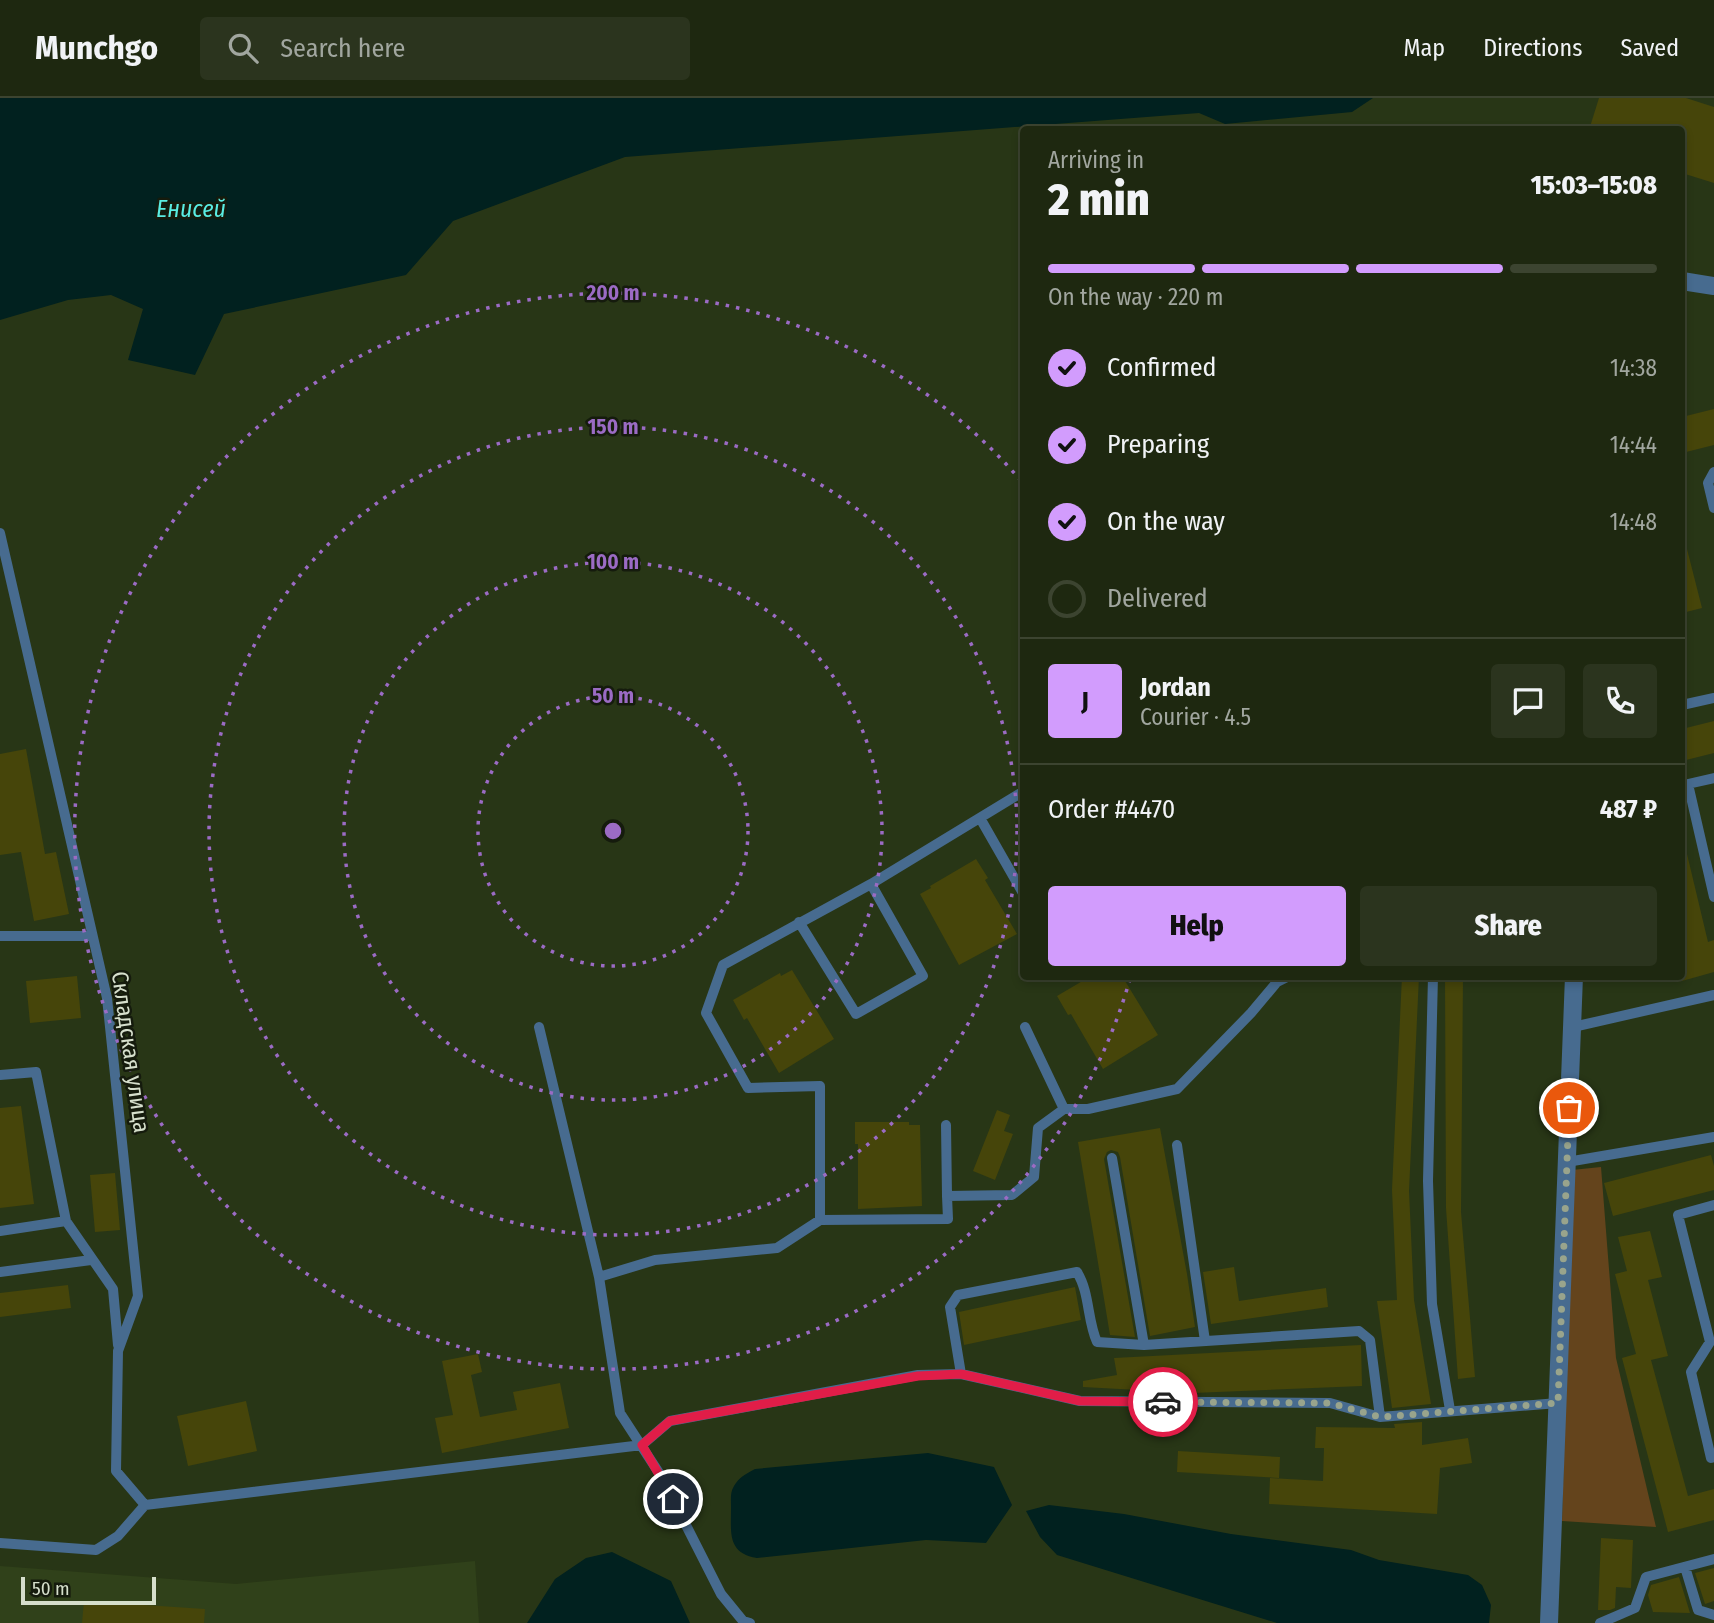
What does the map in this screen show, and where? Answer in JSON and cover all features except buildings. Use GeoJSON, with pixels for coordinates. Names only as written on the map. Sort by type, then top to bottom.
{"type":"FeatureCollection","features":[{"type":"Feature","properties":{"kind":"street"},"geometry":{"type":"LineString","coordinates":[[1685,281],[1714,286]]}},
{"type":"Feature","properties":{"kind":"street"},"geometry":{"type":"LineString","coordinates":[[1549,1623],[1574,980]]}},
{"type":"Feature","properties":{"kind":"lane"},"geometry":{"type":"LineString","coordinates":[[1714,472],[1708,482],[1714,508]]}},
{"type":"Feature","properties":{"kind":"lane","name":"Складская улица"},"geometry":{"type":"LineString","coordinates":[[0,533],[107,998],[138,1296],[118,1352],[116,1471],[145,1504]]}},
{"type":"Feature","properties":{"kind":"lane"},"geometry":{"type":"LineString","coordinates":[[0,595],[13,592]]}},
{"type":"Feature","properties":{"kind":"lane"},"geometry":{"type":"LineString","coordinates":[[1685,704],[1714,698]]}},
{"type":"Feature","properties":{"kind":"lane"},"geometry":{"type":"LineString","coordinates":[[1714,778],[1688,784],[1714,897]]}},
{"type":"Feature","properties":{"kind":"lane"},"geometry":{"type":"LineString","coordinates":[[820,1220],[820,1086],[748,1088],[706,1013],[723,965],[871,884],[1020,793]]}},
{"type":"Feature","properties":{"kind":"lane"},"geometry":{"type":"LineString","coordinates":[[980,818],[1020,888]]}},
{"type":"Feature","properties":{"kind":"lane"},"geometry":{"type":"LineString","coordinates":[[799,922],[856,1014],[923,976],[871,884]]}},
{"type":"Feature","properties":{"kind":"lane"},"geometry":{"type":"LineString","coordinates":[[0,936],[91,936]]}},
{"type":"Feature","properties":{"kind":"lane"},"geometry":{"type":"LineString","coordinates":[[947,1196],[1012,1195],[1034,1177],[1038,1128],[1064,1109],[1088,1109],[1177,1089],[1281,980]]}},
{"type":"Feature","properties":{"kind":"lane"},"geometry":{"type":"LineString","coordinates":[[1433,980],[1428,1181],[1432,1304],[1450,1410]]}},
{"type":"Feature","properties":{"kind":"lane"},"geometry":{"type":"LineString","coordinates":[[1573,1027],[1714,995]]}},
{"type":"Feature","properties":{"kind":"lane"},"geometry":{"type":"LineString","coordinates":[[539,1027],[599,1277],[620,1413],[662,1476],[721,1594],[743,1621],[750,1623]]}},
{"type":"Feature","properties":{"kind":"lane"},"geometry":{"type":"LineString","coordinates":[[1025,1027],[1064,1109]]}},
{"type":"Feature","properties":{"kind":"lane"},"geometry":{"type":"LineString","coordinates":[[0,1075],[36,1072],[66,1221],[113,1289],[118,1352]]}},
{"type":"Feature","properties":{"kind":"lane"},"geometry":{"type":"LineString","coordinates":[[599,1277],[654,1259],[778,1248],[820,1220],[948,1219],[946,1125]]}},
{"type":"Feature","properties":{"kind":"lane"},"geometry":{"type":"LineString","coordinates":[[1567,1163],[1714,1138]]}},
{"type":"Feature","properties":{"kind":"lane"},"geometry":{"type":"LineString","coordinates":[[1177,1145],[1205,1341]]}},
{"type":"Feature","properties":{"kind":"lane"},"geometry":{"type":"LineString","coordinates":[[1112,1158],[1144,1345]]}},
{"type":"Feature","properties":{"kind":"lane"},"geometry":{"type":"LineString","coordinates":[[1714,1205],[1678,1215],[1710,1342],[1691,1372],[1711,1458],[1714,1457]]}},
{"type":"Feature","properties":{"kind":"lane"},"geometry":{"type":"LineString","coordinates":[[0,1231],[66,1221]]}},
{"type":"Feature","properties":{"kind":"lane"},"geometry":{"type":"LineString","coordinates":[[0,1272],[91,1260]]}},
{"type":"Feature","properties":{"kind":"lane"},"geometry":{"type":"LineString","coordinates":[[961,1374],[950,1307],[958,1295],[1077,1272],[1084,1283],[1092,1331],[1097,1342],[1144,1345],[1359,1331],[1370,1340],[1380,1417]]}},
{"type":"Feature","properties":{"kind":"lane"},"geometry":{"type":"LineString","coordinates":[[0,1543],[96,1550],[118,1536],[145,1504],[642,1445],[670,1421],[918,1376],[961,1374],[1080,1401],[1330,1403],[1380,1417],[1558,1403]]}},
{"type":"Feature","properties":{"kind":"lane"},"geometry":{"type":"LineString","coordinates":[[1600,1623],[1635,1608],[1646,1577],[1714,1559]]}},
{"type":"Feature","properties":{"kind":"lane"},"geometry":{"type":"LineString","coordinates":[[1685,1567],[1698,1610],[1714,1615]]}},
{"type":"Feature","properties":{"kind":"shaded area"},"geometry":{"type":"Polygon","coordinates":[[[1601,1167],[1616,1358],[1656,1527],[1562,1521],[1572,1170],[1601,1167]]]}},
{"type":"Feature","properties":{"kind":"shaded area"},"geometry":{"type":"Polygon","coordinates":[[[475,1561],[479,1623],[0,1623],[0,1566],[236,1584],[475,1561]]]}},
{"type":"Feature","properties":{"kind":"water","name":"Енисей"},"geometry":{"type":"Polygon","coordinates":[[[0,98],[1373,98],[1352,112],[1225,124],[1199,113],[625,157],[453,221],[406,275],[224,314],[195,375],[128,360],[143,309],[111,295],[68,300],[0,320],[0,98]]]}},
{"type":"Feature","properties":{"kind":"water"},"geometry":{"type":"Polygon","coordinates":[[[928,1453],[994,1467],[1012,1505],[986,1543],[926,1540],[757,1558],[740,1552],[736,1547],[731,1533],[732,1491],[740,1478],[755,1469],[928,1453]]]}},
{"type":"Feature","properties":{"kind":"water"},"geometry":{"type":"Polygon","coordinates":[[[1049,1505],[1124,1514],[1231,1534],[1351,1550],[1379,1560],[1468,1575],[1482,1585],[1491,1605],[1489,1623],[1277,1623],[1057,1555],[1040,1537],[1026,1511],[1049,1505]]]}},
{"type":"Feature","properties":{"kind":"water"},"geometry":{"type":"Polygon","coordinates":[[[612,1552],[671,1581],[690,1623],[527,1623],[555,1579],[586,1558],[612,1552]]]}},
{"type":"Feature","properties":{"kind":"way so far"},"geometry":{"type":"LineString","coordinates":[[1163,1402],[1330,1403],[1380,1417],[1558,1403],[1569,1108]]}},
{"type":"Feature","properties":{"kind":"route"},"geometry":{"type":"LineString","coordinates":[[673,1499],[642,1445],[670,1421],[918,1376],[961,1374],[1080,1401],[1163,1402]]}}]}
